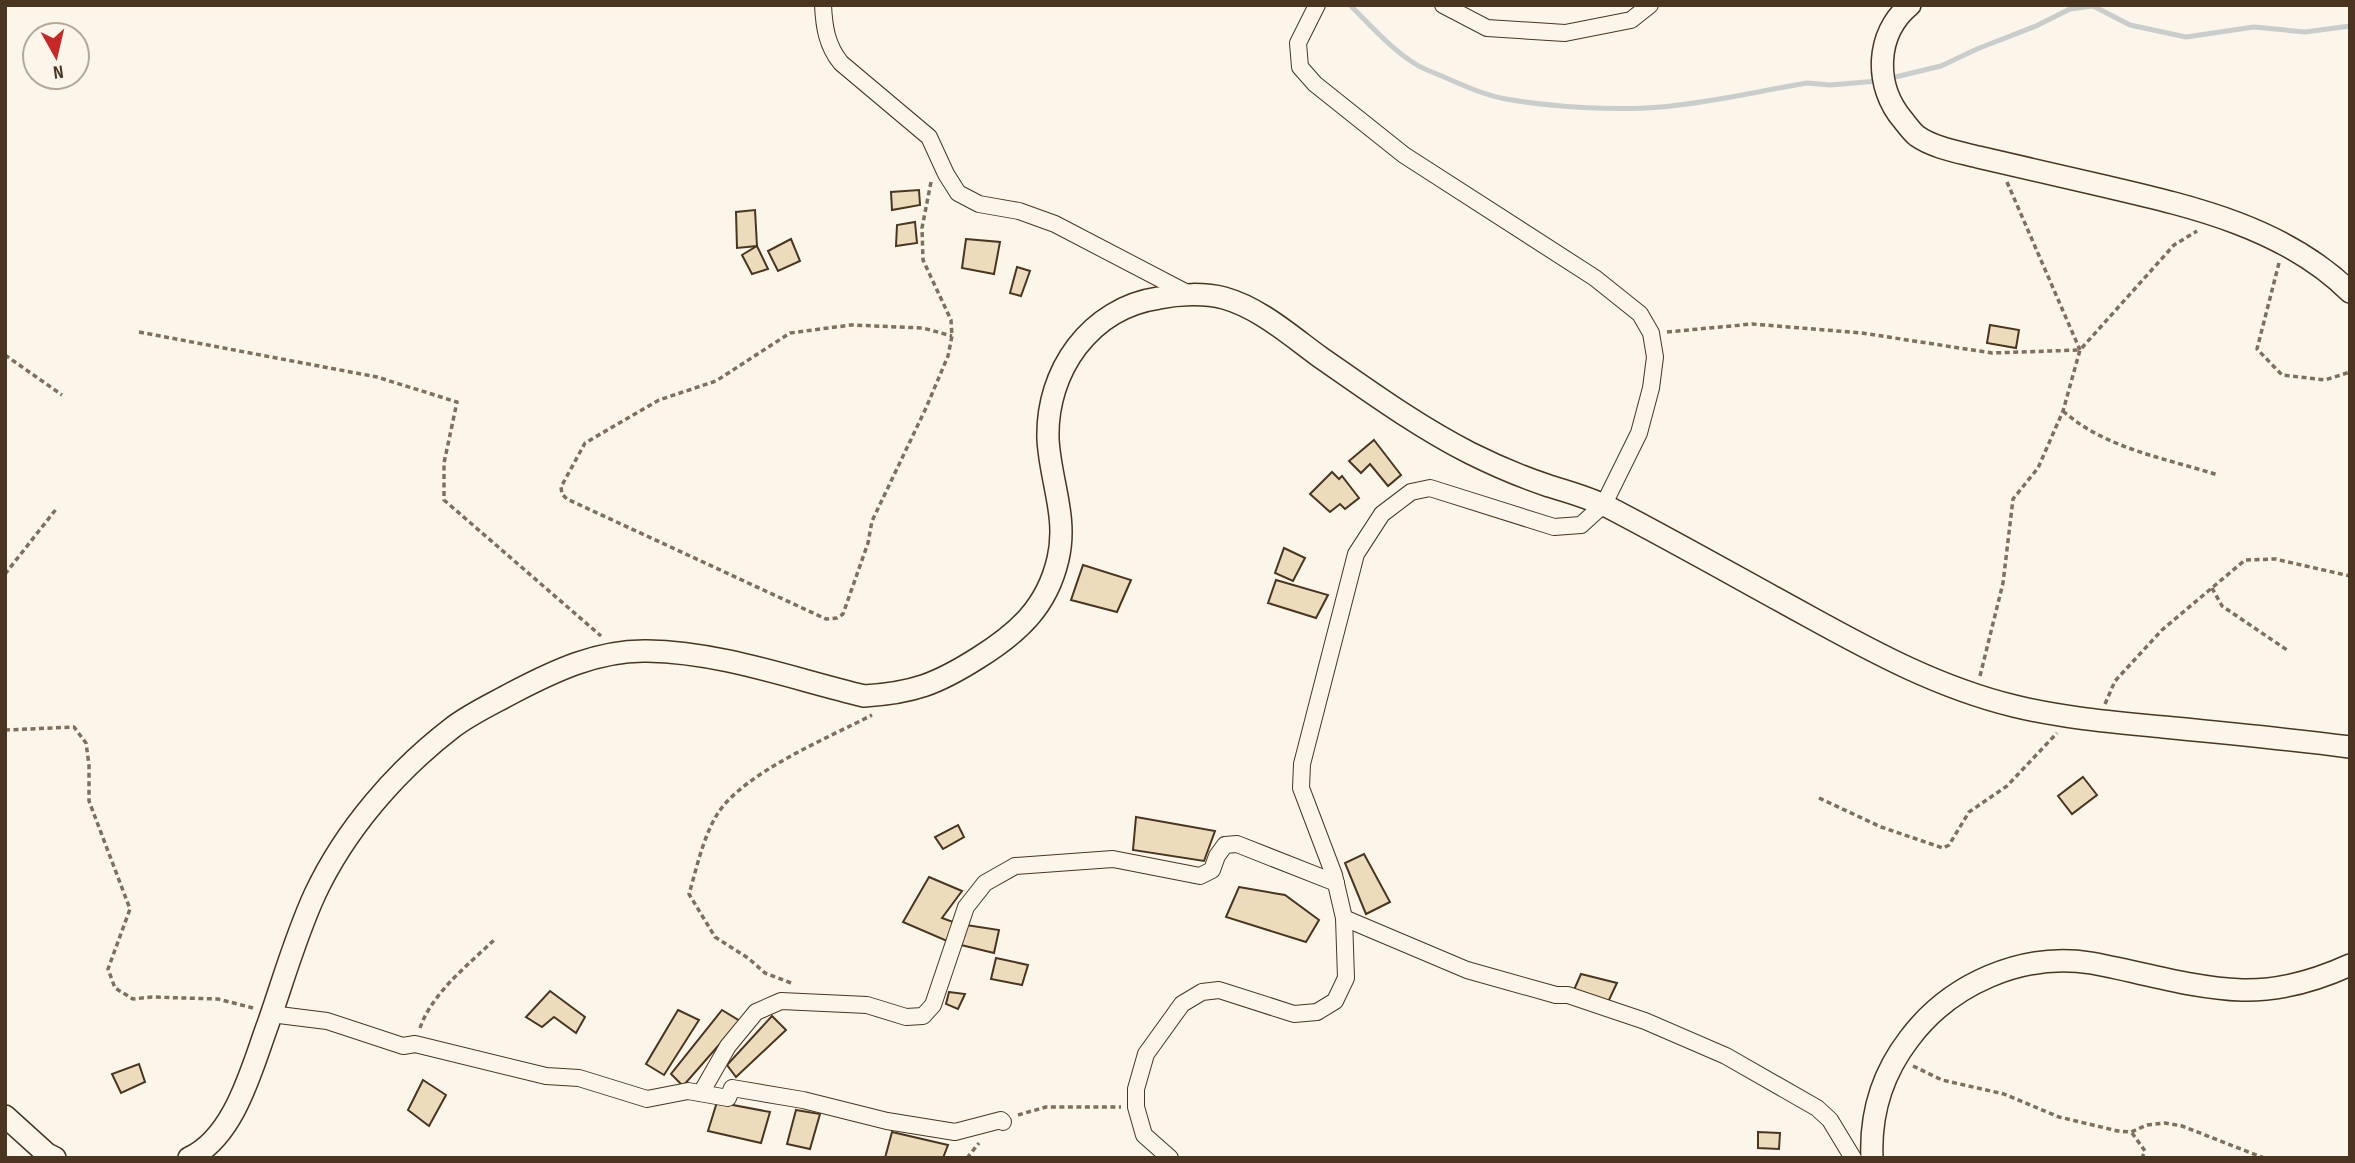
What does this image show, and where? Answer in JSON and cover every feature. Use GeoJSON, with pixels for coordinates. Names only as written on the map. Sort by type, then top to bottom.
{"type":"FeatureCollection","features":[{"type":"Feature","properties":{"kind":"street"},"geometry":{"type":"LineString","coordinates":[[823,5],[824,24],[831,51],[841,63],[929,137],[958,193],[979,204],[1019,211],[1055,224],[1191,295]]}},
{"type":"Feature","properties":{"kind":"street"},"geometry":{"type":"LineString","coordinates":[[1170,1158],[1144,1135],[1136,1107],[1136,1089],[1146,1054],[1182,1004],[1202,992],[1219,990],[1294,1014],[1317,1012],[1335,1001],[1346,978],[1344,918],[1336,883],[1301,788],[1302,764],[1356,554],[1381,514],[1410,492],[1430,488],[1554,527],[1581,525],[1604,504],[1639,433],[1651,388],[1655,357],[1651,333],[1640,314],[1595,278],[1404,155],[1315,84],[1300,67],[1298,43],[1317,5]]}},
{"type":"Feature","properties":{"kind":"street"},"geometry":{"type":"LineString","coordinates":[[1443,5],[1487,28],[1565,33],[1631,20],[1650,5]]}},
{"type":"Feature","properties":{"kind":"street"},"geometry":{"type":"LineString","coordinates":[[1910,5],[1900,14],[1882,49],[1885,85],[1893,108],[1917,136],[1945,148],[2142,195],[2221,217],[2284,244],[2350,292]]}},
{"type":"Feature","properties":{"kind":"street"},"geometry":{"type":"LineString","coordinates":[[189,1158],[222,1132],[242,1095],[315,895],[342,847],[377,800],[408,766],[454,727],[551,672],[589,658],[644,650],[698,654],[864,696],[926,687],[1009,639],[1033,614],[1052,582],[1060,554],[1062,522],[1048,443],[1048,419],[1049,407],[1063,367],[1082,338],[1112,313],[1155,298],[1191,295],[1225,298],[1261,314],[1396,409],[1446,440],[1527,478],[1604,504],[1887,659],[1944,685],[2013,706],[2068,717],[2350,747]]}},
{"type":"Feature","properties":{"kind":"street"},"geometry":{"type":"LineString","coordinates":[[701,1093],[728,1046],[756,1012],[780,1001],[867,1005],[906,1017],[923,1016],[933,1005],[965,907],[985,883],[1014,866],[1112,859],[1200,876],[1212,870],[1225,845],[1237,844],[1336,883]]}},
{"type":"Feature","properties":{"kind":"street"},"geometry":{"type":"LineString","coordinates":[[1344,918],[1467,970],[1556,995],[1581,999],[1645,1021],[1726,1056],[1817,1108],[1830,1120],[1853,1158]]}},
{"type":"Feature","properties":{"kind":"street"},"geometry":{"type":"LineString","coordinates":[[1872,1158],[1871,1142],[1877,1099],[1895,1057],[1920,1024],[1961,990],[1994,973],[2047,960],[2088,963],[2208,987],[2245,990],[2291,984],[2327,975],[2350,965]]}},
{"type":"Feature","properties":{"kind":"street"},"geometry":{"type":"LineString","coordinates":[[271,1014],[327,1021],[403,1046],[415,1044],[546,1076],[579,1078],[647,1099],[688,1091],[727,1098],[732,1088],[803,1100],[887,1121],[955,1132],[1001,1120],[1003,1122]]}},
{"type":"Feature","properties":{"kind":"street"},"geometry":{"type":"LineString","coordinates":[[5,1116],[55,1158]]}},
{"type":"Feature","properties":{"kind":"path"},"geometry":{"type":"LineString","coordinates":[[1997,161],[2080,350]]}},
{"type":"Feature","properties":{"kind":"path"},"geometry":{"type":"LineString","coordinates":[[946,174],[930,182],[922,228],[923,260],[951,320],[952,336],[948,356],[872,521],[868,543],[843,614],[827,619],[580,505],[562,494],[561,487],[585,443],[659,400],[716,381],[790,333],[851,325],[923,328],[952,336]]}},
{"type":"Feature","properties":{"kind":"path"},"geometry":{"type":"LineString","coordinates":[[1975,695],[2003,583],[2013,499],[2038,468],[2063,411],[2080,350],[2175,245],[2221,217]]}},
{"type":"Feature","properties":{"kind":"path"},"geometry":{"type":"LineString","coordinates":[[2284,244],[2257,349],[2282,375],[2325,380],[2350,372]]}},
{"type":"Feature","properties":{"kind":"path"},"geometry":{"type":"LineString","coordinates":[[1651,333],[1752,324],[1861,332],[1992,353],[2080,350]]}},
{"type":"Feature","properties":{"kind":"path"},"geometry":{"type":"LineString","coordinates":[[139,332],[377,377],[457,402],[444,463],[444,500],[621,654]]}},
{"type":"Feature","properties":{"kind":"path"},"geometry":{"type":"LineString","coordinates":[[5,355],[62,395]]}},
{"type":"Feature","properties":{"kind":"path"},"geometry":{"type":"LineString","coordinates":[[2063,411],[2082,427],[2122,446],[2218,475]]}},
{"type":"Feature","properties":{"kind":"path"},"geometry":{"type":"LineString","coordinates":[[5,574],[57,508]]}},
{"type":"Feature","properties":{"kind":"path"},"geometry":{"type":"LineString","coordinates":[[2097,721],[2115,681],[2162,630],[2245,560],[2275,559],[2350,576]]}},
{"type":"Feature","properties":{"kind":"path"},"geometry":{"type":"LineString","coordinates":[[2212,588],[2222,606],[2287,650]]}},
{"type":"Feature","properties":{"kind":"path"},"geometry":{"type":"LineString","coordinates":[[791,983],[765,973],[748,958],[715,937],[688,894],[708,833],[719,811],[738,790],[759,774],[882,710],[892,694]]}},
{"type":"Feature","properties":{"kind":"path"},"geometry":{"type":"LineString","coordinates":[[1819,798],[1881,827],[1943,848],[1950,845],[1969,812],[2007,786],[2052,739],[2068,717]]}},
{"type":"Feature","properties":{"kind":"path"},"geometry":{"type":"LineString","coordinates":[[5,730],[74,727],[86,743],[89,801],[130,909],[108,969],[115,988],[133,999],[218,999],[271,1014]]}},
{"type":"Feature","properties":{"kind":"path"},"geometry":{"type":"LineString","coordinates":[[415,1044],[424,1017],[452,981],[494,940]]}},
{"type":"Feature","properties":{"kind":"path"},"geometry":{"type":"LineString","coordinates":[[1895,1057],[1942,1080],[2004,1094],[2059,1116],[2118,1131],[2132,1132],[2147,1125],[2165,1123],[2182,1126],[2264,1158]]}},
{"type":"Feature","properties":{"kind":"path"},"geometry":{"type":"LineString","coordinates":[[1003,1122],[1008,1117],[1046,1107],[1136,1107]]}},
{"type":"Feature","properties":{"kind":"path"},"geometry":{"type":"LineString","coordinates":[[2132,1132],[2145,1151],[2142,1158]]}},
{"type":"Feature","properties":{"kind":"building"},"geometry":{"type":"Polygon","coordinates":[[[919,190],[920,205],[892,210],[891,192],[919,190]]]}},
{"type":"Feature","properties":{"kind":"building"},"geometry":{"type":"Polygon","coordinates":[[[755,210],[757,246],[737,248],[736,212],[755,210]]]}},
{"type":"Feature","properties":{"kind":"building"},"geometry":{"type":"Polygon","coordinates":[[[915,222],[917,243],[896,246],[897,225],[915,222]]]}},
{"type":"Feature","properties":{"kind":"building"},"geometry":{"type":"Polygon","coordinates":[[[791,239],[800,261],[778,271],[768,251],[791,239]]]}},
{"type":"Feature","properties":{"kind":"building"},"geometry":{"type":"Polygon","coordinates":[[[966,239],[1000,242],[994,274],[962,268],[966,239]]]}},
{"type":"Feature","properties":{"kind":"building"},"geometry":{"type":"Polygon","coordinates":[[[757,246],[768,269],[752,274],[742,255],[757,246]]]}},
{"type":"Feature","properties":{"kind":"building"},"geometry":{"type":"Polygon","coordinates":[[[1017,267],[1030,271],[1021,296],[1010,293],[1017,267]]]}},
{"type":"Feature","properties":{"kind":"building"},"geometry":{"type":"Polygon","coordinates":[[[1990,325],[2019,330],[2016,348],[1987,343],[1990,325]]]}},
{"type":"Feature","properties":{"kind":"building"},"geometry":{"type":"Polygon","coordinates":[[[1374,440],[1401,475],[1388,486],[1370,464],[1361,473],[1349,461],[1374,440]]]}},
{"type":"Feature","properties":{"kind":"building"},"geometry":{"type":"Polygon","coordinates":[[[1332,472],[1339,479],[1342,476],[1359,498],[1345,509],[1340,504],[1330,512],[1310,494],[1332,472]]]}},
{"type":"Feature","properties":{"kind":"building"},"geometry":{"type":"Polygon","coordinates":[[[1284,548],[1305,558],[1293,581],[1275,573],[1284,548]]]}},
{"type":"Feature","properties":{"kind":"building"},"geometry":{"type":"Polygon","coordinates":[[[1083,565],[1131,580],[1117,612],[1071,600],[1083,565]]]}},
{"type":"Feature","properties":{"kind":"building"},"geometry":{"type":"Polygon","coordinates":[[[1276,580],[1328,595],[1316,618],[1268,603],[1276,580]]]}},
{"type":"Feature","properties":{"kind":"building"},"geometry":{"type":"Polygon","coordinates":[[[2083,777],[2097,795],[2072,814],[2058,796],[2083,777]]]}},
{"type":"Feature","properties":{"kind":"building"},"geometry":{"type":"Polygon","coordinates":[[[1136,817],[1215,831],[1204,861],[1133,850],[1136,817]]]}},
{"type":"Feature","properties":{"kind":"building"},"geometry":{"type":"Polygon","coordinates":[[[958,825],[964,837],[943,849],[935,837],[958,825]]]}},
{"type":"Feature","properties":{"kind":"building"},"geometry":{"type":"Polygon","coordinates":[[[1364,854],[1390,902],[1366,914],[1345,863],[1364,854]]]}},
{"type":"Feature","properties":{"kind":"building"},"geometry":{"type":"Polygon","coordinates":[[[929,877],[962,891],[942,918],[956,923],[947,941],[903,922],[929,877]]]}},
{"type":"Feature","properties":{"kind":"building"},"geometry":{"type":"Polygon","coordinates":[[[1239,887],[1285,895],[1319,920],[1306,942],[1226,917],[1239,887]]]}},
{"type":"Feature","properties":{"kind":"building"},"geometry":{"type":"Polygon","coordinates":[[[966,925],[999,930],[994,953],[961,945],[966,925]]]}},
{"type":"Feature","properties":{"kind":"building"},"geometry":{"type":"Polygon","coordinates":[[[996,958],[1028,965],[1022,985],[991,979],[996,958]]]}},
{"type":"Feature","properties":{"kind":"building"},"geometry":{"type":"Polygon","coordinates":[[[1581,974],[1617,983],[1608,1002],[1573,992],[1581,974]]]}},
{"type":"Feature","properties":{"kind":"building"},"geometry":{"type":"Polygon","coordinates":[[[550,991],[585,1017],[576,1033],[554,1017],[542,1027],[526,1017],[550,991]]]}},
{"type":"Feature","properties":{"kind":"building"},"geometry":{"type":"Polygon","coordinates":[[[949,992],[965,994],[958,1009],[946,1004],[949,992]]]}},
{"type":"Feature","properties":{"kind":"building"},"geometry":{"type":"Polygon","coordinates":[[[678,1010],[699,1020],[664,1075],[646,1064],[678,1010]]]}},
{"type":"Feature","properties":{"kind":"building"},"geometry":{"type":"Polygon","coordinates":[[[722,1010],[740,1021],[683,1086],[671,1074],[722,1010]]]}},
{"type":"Feature","properties":{"kind":"building"},"geometry":{"type":"Polygon","coordinates":[[[772,1016],[786,1030],[736,1077],[727,1065],[772,1016]]]}},
{"type":"Feature","properties":{"kind":"building"},"geometry":{"type":"Polygon","coordinates":[[[139,1064],[145,1082],[121,1093],[112,1074],[139,1064]]]}},
{"type":"Feature","properties":{"kind":"building"},"geometry":{"type":"Polygon","coordinates":[[[423,1080],[446,1095],[429,1126],[408,1110],[423,1080]]]}},
{"type":"Feature","properties":{"kind":"building"},"geometry":{"type":"Polygon","coordinates":[[[717,1102],[770,1112],[761,1143],[708,1131],[717,1102]]]}},
{"type":"Feature","properties":{"kind":"building"},"geometry":{"type":"Polygon","coordinates":[[[796,1110],[820,1114],[810,1149],[787,1144],[796,1110]]]}},
{"type":"Feature","properties":{"kind":"building"},"geometry":{"type":"Polygon","coordinates":[[[892,1132],[948,1145],[943,1158],[885,1158],[892,1132]]]}},
{"type":"Feature","properties":{"kind":"building"},"geometry":{"type":"Polygon","coordinates":[[[1758,1132],[1780,1133],[1779,1149],[1758,1148],[1758,1132]]]}},
{"type":"Feature","properties":{"kind":"waterway"},"geometry":{"type":"LineString","coordinates":[[1350,5],[1386,41],[1417,65],[1486,94],[1524,102],[1583,108],[1660,107],[1807,83],[1830,85],[1878,81]]}},
{"type":"Feature","properties":{"kind":"waterway"},"geometry":{"type":"LineString","coordinates":[[1887,79],[1941,66],[2070,9],[2093,6],[2130,25],[2186,37],[2254,27],[2305,32],[2350,26]]}}]}
